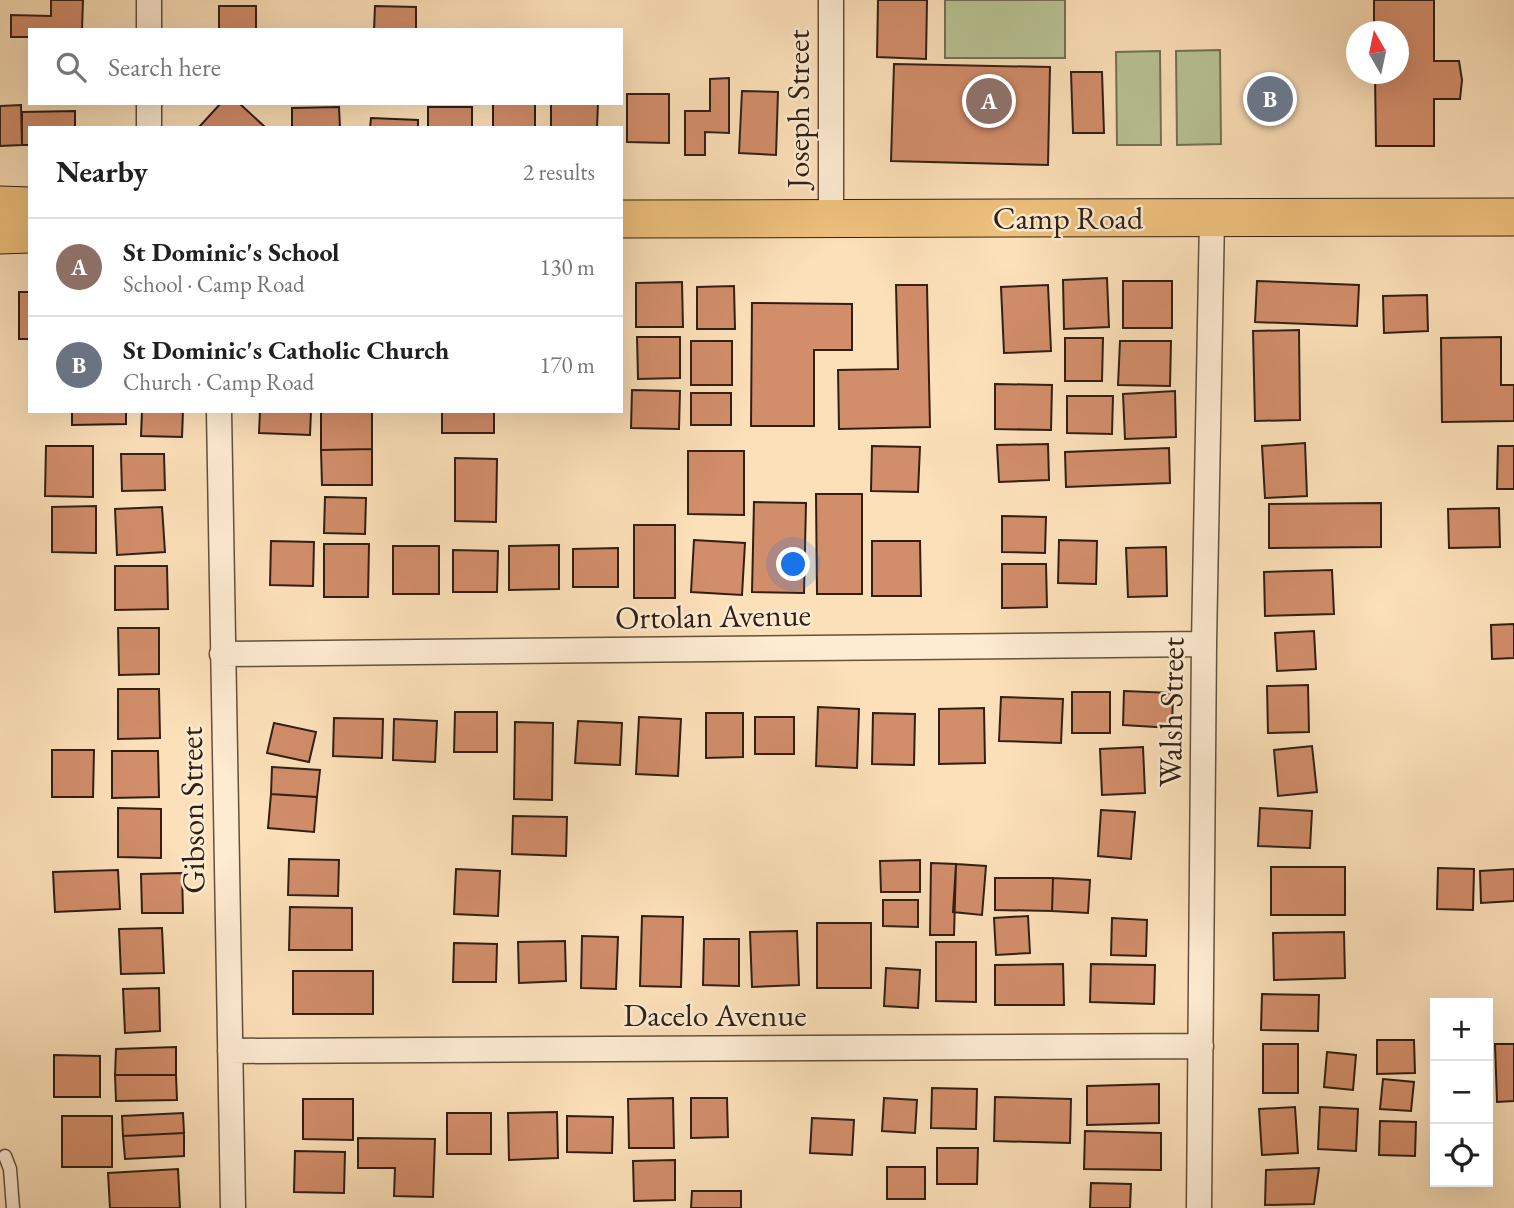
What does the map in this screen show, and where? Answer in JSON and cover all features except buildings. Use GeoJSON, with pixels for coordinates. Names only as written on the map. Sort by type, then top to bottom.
{"type":"FeatureCollection","features":[{"type":"Feature","properties":{"kind":"main road"},"geometry":{"type":"LineString","coordinates":[[0,205],[28,206]]}},
{"type":"Feature","properties":{"kind":"main road","name":"Camp Road"},"geometry":{"type":"LineString","coordinates":[[623,219],[1514,217]]}},
{"type":"Feature","properties":{"kind":"main road"},"geometry":{"type":"LineString","coordinates":[[0,235],[28,234]]}},
{"type":"Feature","properties":{"kind":"street"},"geometry":{"type":"LineString","coordinates":[[149,0],[149,28]]}},
{"type":"Feature","properties":{"kind":"street","name":"Joseph Street"},"geometry":{"type":"LineString","coordinates":[[831,0],[831,219]]}},
{"type":"Feature","properties":{"kind":"street"},"geometry":{"type":"LineString","coordinates":[[149,105],[149,126]]}},
{"type":"Feature","properties":{"kind":"street","name":"Walsh Street"},"geometry":{"type":"LineString","coordinates":[[1199,1208],[1204,644],[1212,217]]}},
{"type":"Feature","properties":{"kind":"street","name":"Gibson Street"},"geometry":{"type":"LineString","coordinates":[[219,413],[233,1208]]}},
{"type":"Feature","properties":{"kind":"street","name":"Ortolan Avenue"},"geometry":{"type":"LineString","coordinates":[[222,654],[1204,644]]}},
{"type":"Feature","properties":{"kind":"street","name":"Dacelo Avenue"},"geometry":{"type":"LineString","coordinates":[[230,1051],[1201,1046]]}},
{"type":"Feature","properties":{"kind":"lane"},"geometry":{"type":"LineString","coordinates":[[5,1156],[10,1169],[13,1208]]}},
{"type":"Feature","properties":{"kind":"green space"},"geometry":{"type":"Polygon","coordinates":[[[945,0],[1065,0],[1065,58],[945,58],[945,0]]]}},
{"type":"Feature","properties":{"kind":"green space"},"geometry":{"type":"Polygon","coordinates":[[[1220,50],[1221,144],[1177,145],[1176,51],[1220,50]]]}},
{"type":"Feature","properties":{"kind":"green space"},"geometry":{"type":"Polygon","coordinates":[[[1160,51],[1161,145],[1117,145],[1116,52],[1160,51]]]}},
{"type":"Feature","properties":{"kind":"place","name":"St Dominic's Catholic Church"},"geometry":{"type":"Point","coordinates":[1270,99]}},
{"type":"Feature","properties":{"kind":"place","name":"St Dominic's School"},"geometry":{"type":"Point","coordinates":[989,101]}}]}
